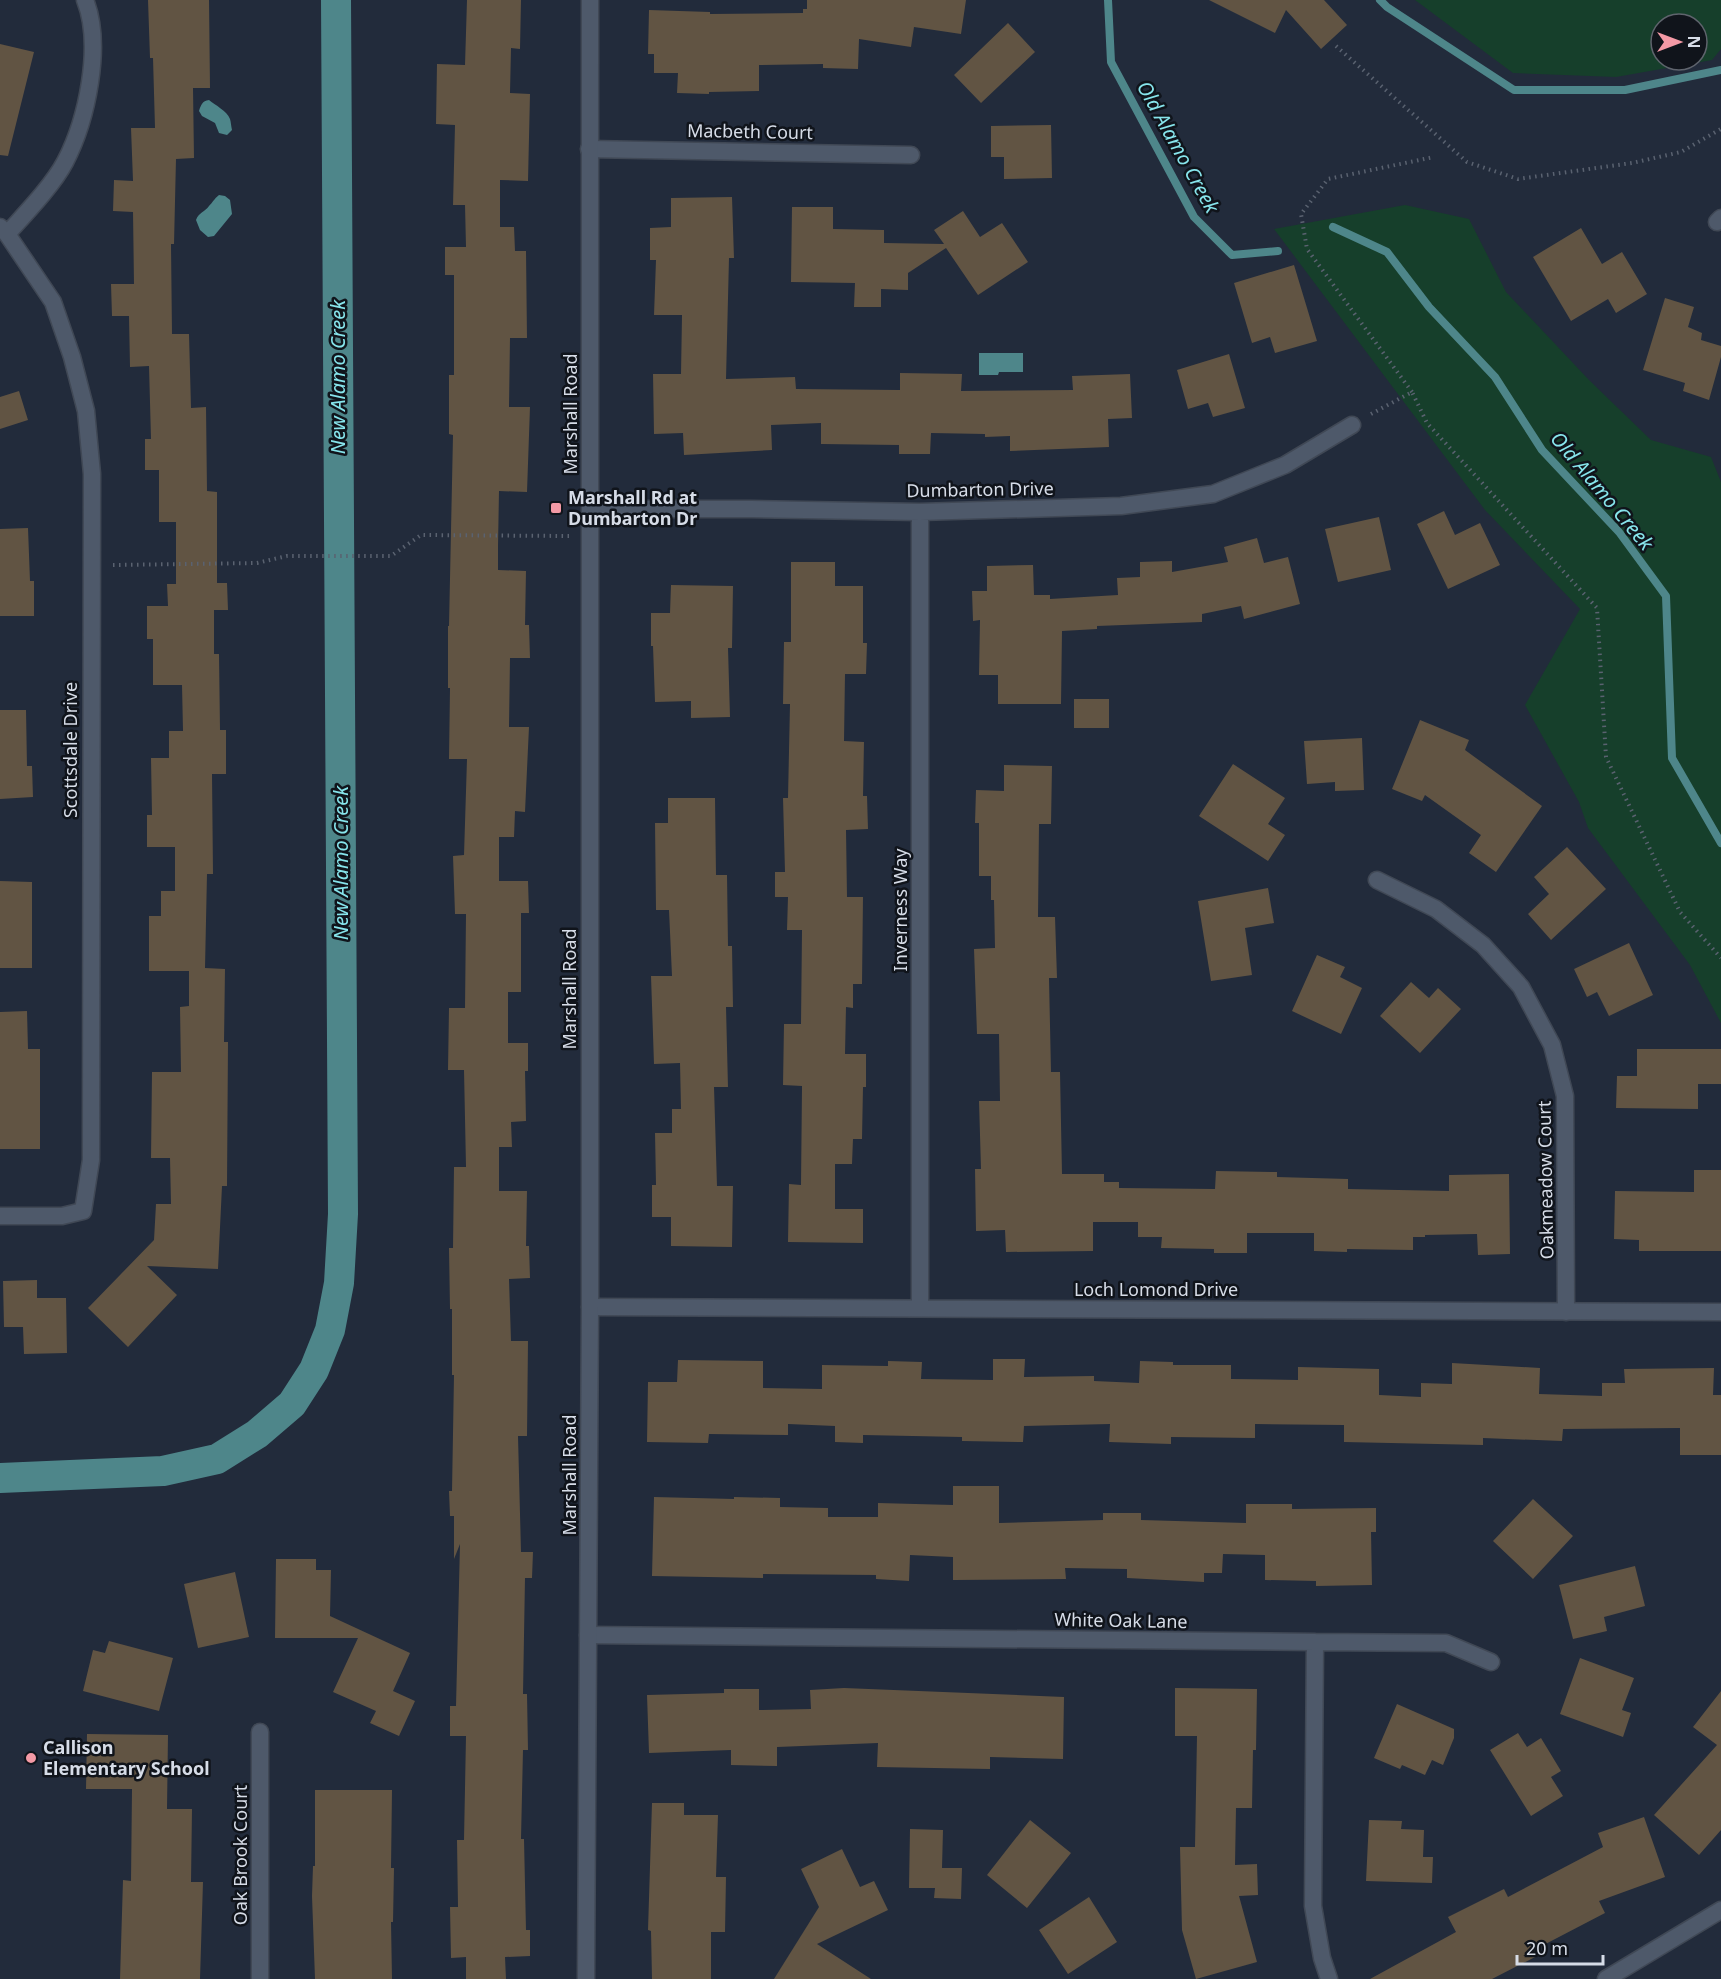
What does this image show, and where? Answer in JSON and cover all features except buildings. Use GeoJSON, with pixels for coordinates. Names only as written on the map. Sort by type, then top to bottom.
{"type":"FeatureCollection","features":[{"type":"Feature","properties":{"kind":"street"},"geometry":{"type":"LineString","coordinates":[[3,230],[32,207],[64,164],[82,120],[90,79],[92,37],[85,0]]}},
{"type":"Feature","properties":{"kind":"street","name":"Marshall Road"},"geometry":{"type":"LineString","coordinates":[[586,1979],[590,1307],[590,0]]}},
{"type":"Feature","properties":{"kind":"street","name":"Macbeth Court"},"geometry":{"type":"LineString","coordinates":[[589,149],[911,155]]}},
{"type":"Feature","properties":{"kind":"street","name":"Scottsdale Drive"},"geometry":{"type":"LineString","coordinates":[[0,1216],[62,1216],[83,1211],[91,1160],[92,474],[86,411],[72,357],[53,302],[3,230]]}},
{"type":"Feature","properties":{"kind":"street","name":"Dumbarton Drive"},"geometry":{"type":"LineString","coordinates":[[591,509],[920,512],[1121,506],[1213,494],[1285,465],[1352,425]]}},
{"type":"Feature","properties":{"kind":"street","name":"Inverness Way"},"geometry":{"type":"LineString","coordinates":[[920,512],[920,1308]]}},
{"type":"Feature","properties":{"kind":"street","name":"Oakmeadow Court"},"geometry":{"type":"LineString","coordinates":[[1377,880],[1436,909],[1483,945],[1521,987],[1552,1045],[1565,1096],[1566,1312]]}},
{"type":"Feature","properties":{"kind":"street","name":"Loch Lomond Drive"},"geometry":{"type":"LineString","coordinates":[[590,1307],[1721,1312]]}},
{"type":"Feature","properties":{"kind":"street","name":"White Oak Lane"},"geometry":{"type":"LineString","coordinates":[[588,1635],[1446,1643],[1491,1662]]}},
{"type":"Feature","properties":{"kind":"street"},"geometry":{"type":"LineString","coordinates":[[1315,1642],[1313,1906],[1322,1958],[1329,1979]]}},
{"type":"Feature","properties":{"kind":"street","name":"Oak Brook Court"},"geometry":{"type":"LineString","coordinates":[[260,1732],[260,1979]]}},
{"type":"Feature","properties":{"kind":"street"},"geometry":{"type":"LineString","coordinates":[[1606,1979],[1721,1910]]}},
{"type":"Feature","properties":{"kind":"path"},"geometry":{"type":"LineString","coordinates":[[1336,46],[1467,162],[1518,179],[1632,163],[1681,152],[1721,129]]}},
{"type":"Feature","properties":{"kind":"path"},"geometry":{"type":"LineString","coordinates":[[1434,157],[1328,179],[1301,214],[1307,249],[1412,392],[1427,423],[1597,608],[1606,757],[1680,912],[1721,958]]}},
{"type":"Feature","properties":{"kind":"path"},"geometry":{"type":"LineString","coordinates":[[1352,425],[1412,392]]}},
{"type":"Feature","properties":{"kind":"path"},"geometry":{"type":"LineString","coordinates":[[91,565],[256,563],[287,556],[391,556],[421,535],[590,536]]}},
{"type":"Feature","properties":{"kind":"shaded area"},"geometry":{"type":"Polygon","coordinates":[[[1415,0],[1721,0],[1721,49],[1712,60],[1709,61],[1709,12],[1649,12],[1649,71],[1616,77],[1513,73],[1415,0]]]}},
{"type":"Feature","properties":{"kind":"shaded area"},"geometry":{"type":"Polygon","coordinates":[[[209,100],[224,111],[230,119],[232,130],[227,135],[219,133],[215,123],[202,116],[199,111],[203,102],[209,100]]]}},
{"type":"Feature","properties":{"kind":"shaded area"},"geometry":{"type":"Polygon","coordinates":[[[219,195],[230,200],[232,214],[214,236],[208,237],[200,230],[196,220],[219,195]]]}},
{"type":"Feature","properties":{"kind":"shaded area"},"geometry":{"type":"Polygon","coordinates":[[[1405,205],[1469,219],[1506,292],[1589,380],[1651,440],[1711,457],[1721,482],[1721,1023],[1690,965],[1588,828],[1579,802],[1525,705],[1580,609],[1485,510],[1274,229],[1405,205]]]}},
{"type":"Feature","properties":{"kind":"shaded area"},"geometry":{"type":"Polygon","coordinates":[[[979,353],[1023,353],[1023,372],[979,375],[979,353]]]}},
{"type":"Feature","properties":{"kind":"waterway","name":"New Alamo Creek"},"geometry":{"type":"LineString","coordinates":[[0,1478],[163,1471],[217,1459],[257,1434],[292,1404],[314,1370],[330,1330],[339,1283],[343,1214],[336,0]]}},
{"type":"Feature","properties":{"kind":"waterway","name":"Old Alamo Creek"},"geometry":{"type":"LineString","coordinates":[[1108,0],[1111,62],[1194,217],[1232,255],[1278,251]]}},
{"type":"Feature","properties":{"kind":"waterway","name":"Old Alamo Creek"},"geometry":{"type":"LineString","coordinates":[[1380,0],[1387,7],[1514,90],[1625,90],[1721,70]]}},
{"type":"Feature","properties":{"kind":"waterway","name":"Old Alamo Creek"},"geometry":{"type":"LineString","coordinates":[[1333,227],[1387,252],[1429,307],[1495,377],[1542,450],[1619,532],[1666,596],[1672,758],[1721,843]]}},
{"type":"Feature","properties":{"kind":"place","name":"Marshall Rd at Dumbarton Dr"},"geometry":{"type":"Point","coordinates":[556,508]}},
{"type":"Feature","properties":{"kind":"place","name":"Callison Elementary School"},"geometry":{"type":"Point","coordinates":[31,1758]}}]}
